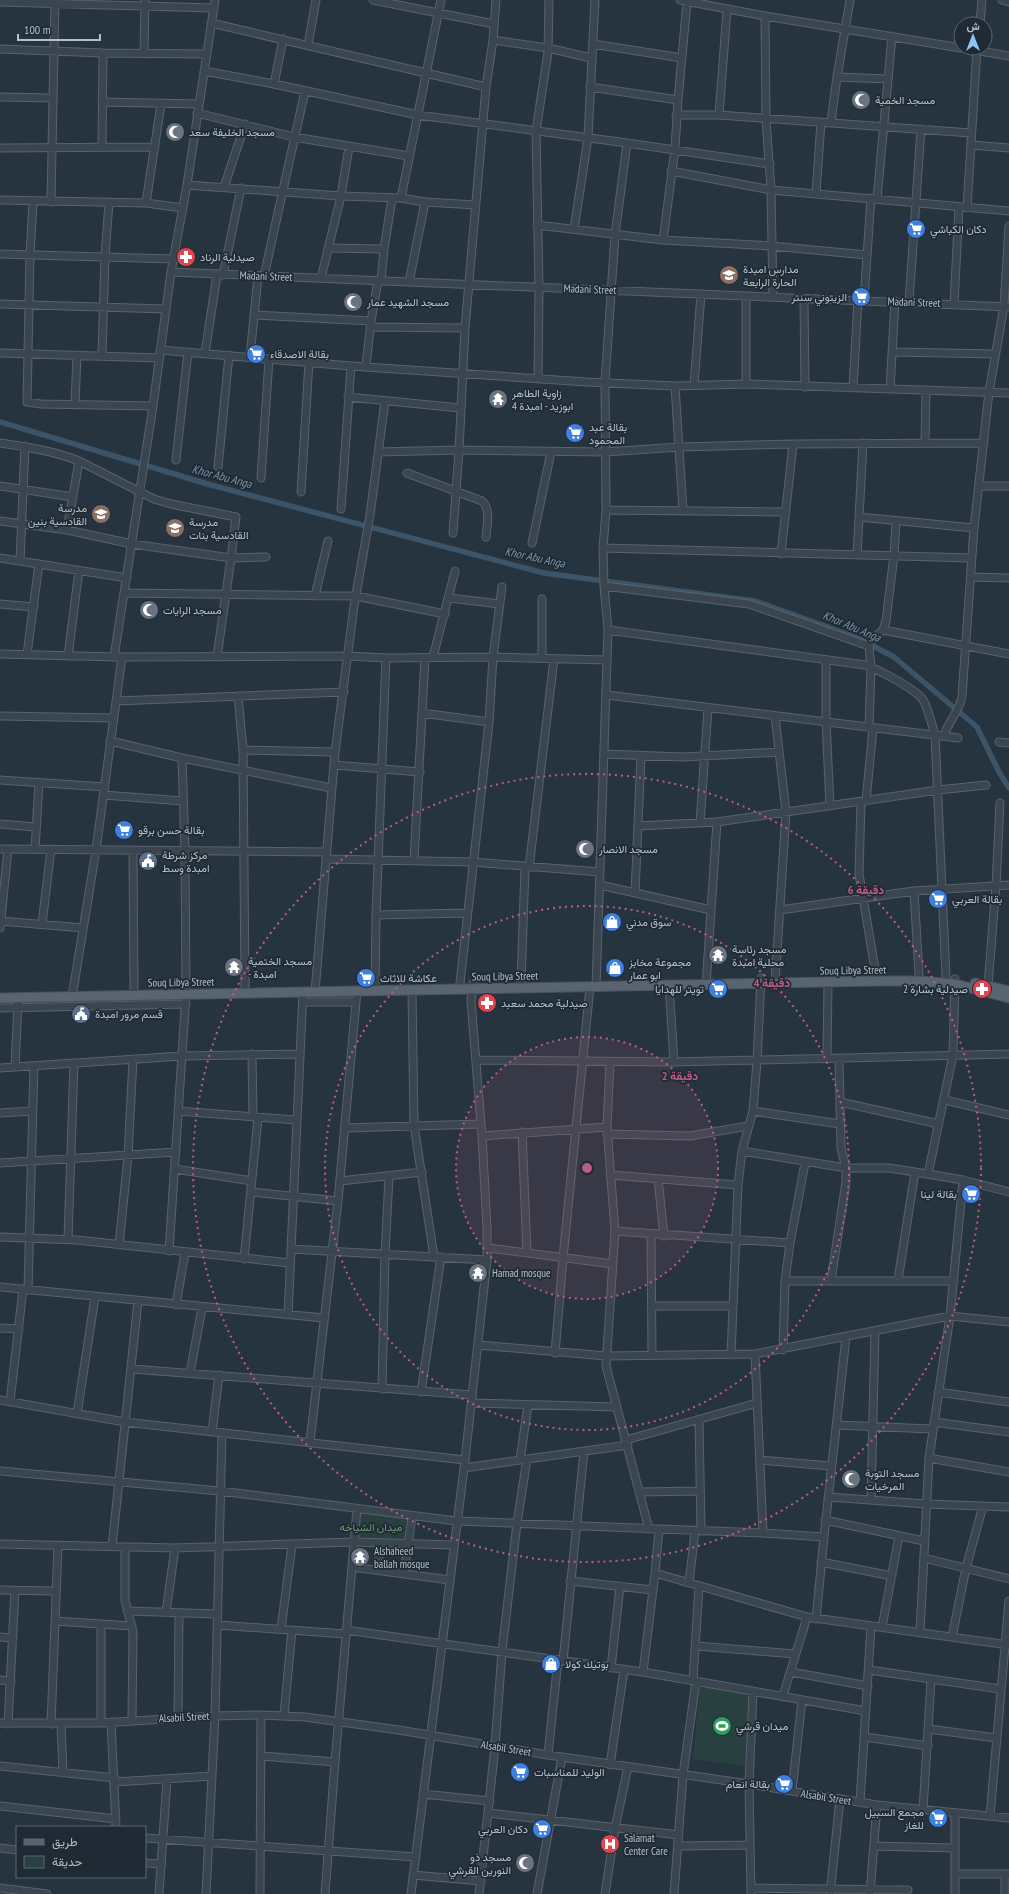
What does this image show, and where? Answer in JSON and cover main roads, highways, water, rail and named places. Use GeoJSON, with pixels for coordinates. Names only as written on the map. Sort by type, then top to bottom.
{"type":"FeatureCollection","features":[{"type":"Feature","properties":{"kind":"main road","name":"Souq Libya Street"},"geometry":{"type":"LineString","coordinates":[[0,993],[73,994],[186,991],[245,987],[357,991],[376,988],[412,990],[521,983],[594,985],[761,981],[876,975],[919,975],[988,986],[1009,991]]}},
{"type":"Feature","properties":{"kind":"main road","name":"Souq Libya Street"},"geometry":{"type":"LineString","coordinates":[[775,980],[828,982],[952,980],[1009,998]]}},
{"type":"Feature","properties":{"kind":"main road","name":"Souq Libya Street"},"geometry":{"type":"LineString","coordinates":[[0,998],[18,1003],[73,994],[134,989],[303,997],[315,989],[376,988],[460,983],[472,986],[669,985],[706,982]]}},
{"type":"Feature","properties":{"kind":"waterway","name":"Khor Abu Anga"},"geometry":{"type":"LineString","coordinates":[[0,422],[211,485],[544,573],[755,601],[858,638],[894,657],[977,727],[999,772],[1009,788]]}},
{"type":"Feature","properties":{"kind":"place","name":"مسجد الخمية"},"geometry":{"type":"Point","coordinates":[861,100]}},
{"type":"Feature","properties":{"kind":"place","name":"مسجد الخليفة سعد"},"geometry":{"type":"Point","coordinates":[175,132]}},
{"type":"Feature","properties":{"kind":"place","name":"دكان الكباشي"},"geometry":{"type":"Point","coordinates":[916,229]}},
{"type":"Feature","properties":{"kind":"place","name":"صيدلية الرناد"},"geometry":{"type":"Point","coordinates":[186,257]}},
{"type":"Feature","properties":{"kind":"place","name":"مدارس امبدة الحارة الرابعة"},"geometry":{"type":"Point","coordinates":[729,275]}},
{"type":"Feature","properties":{"kind":"place","name":"الزيتوني سنتر"},"geometry":{"type":"Point","coordinates":[861,297]}},
{"type":"Feature","properties":{"kind":"place","name":"مسجد الشهيد عمار"},"geometry":{"type":"Point","coordinates":[353,302]}},
{"type":"Feature","properties":{"kind":"place","name":"بقالة الاصدقاء"},"geometry":{"type":"Point","coordinates":[256,354]}},
{"type":"Feature","properties":{"kind":"place","name":"زاوية الطاهر ابوزيد - امبدة 4"},"geometry":{"type":"Point","coordinates":[498,399]}},
{"type":"Feature","properties":{"kind":"place","name":"بقالة عبد المحمود"},"geometry":{"type":"Point","coordinates":[575,433]}},
{"type":"Feature","properties":{"kind":"place","name":"مدرسة القادسية بنين"},"geometry":{"type":"Point","coordinates":[101,514]}},
{"type":"Feature","properties":{"kind":"place","name":"مدرسة القادسية بنات"},"geometry":{"type":"Point","coordinates":[175,528]}},
{"type":"Feature","properties":{"kind":"place","name":"مسجد الرايات"},"geometry":{"type":"Point","coordinates":[149,610]}},
{"type":"Feature","properties":{"kind":"place","name":"بقالة حسن برقو"},"geometry":{"type":"Point","coordinates":[124,830]}},
{"type":"Feature","properties":{"kind":"place","name":"مسجد الانصار"},"geometry":{"type":"Point","coordinates":[585,849]}},
{"type":"Feature","properties":{"kind":"place","name":"مركز شرطة امبدة وسط"},"geometry":{"type":"Point","coordinates":[148,861]}},
{"type":"Feature","properties":{"kind":"place","name":"بقالة العربي"},"geometry":{"type":"Point","coordinates":[938,899]}},
{"type":"Feature","properties":{"kind":"place","name":"سوق مدني"},"geometry":{"type":"Point","coordinates":[612,922]}},
{"type":"Feature","properties":{"kind":"place","name":"مسجد رئاسة محلية امبدة"},"geometry":{"type":"Point","coordinates":[718,955]}},
{"type":"Feature","properties":{"kind":"place","name":"مسجد الختمية - امبدة"},"geometry":{"type":"Point","coordinates":[234,967]}},
{"type":"Feature","properties":{"kind":"place","name":"مجموعة مخابز ابو عمار"},"geometry":{"type":"Point","coordinates":[615,968]}},
{"type":"Feature","properties":{"kind":"place","name":"عكاشة للاثاث"},"geometry":{"type":"Point","coordinates":[366,978]}},
{"type":"Feature","properties":{"kind":"place","name":"تويتر للهدايا"},"geometry":{"type":"Point","coordinates":[718,989]}},
{"type":"Feature","properties":{"kind":"place","name":"صيدلية بشارة 2"},"geometry":{"type":"Point","coordinates":[982,989]}},
{"type":"Feature","properties":{"kind":"place","name":"صيدلية محمد سعبد"},"geometry":{"type":"Point","coordinates":[487,1003]}},
{"type":"Feature","properties":{"kind":"place","name":"قسم مرور امبدة"},"geometry":{"type":"Point","coordinates":[81,1014]}},
{"type":"Feature","properties":{"kind":"place","name":"بقالة لينا"},"geometry":{"type":"Point","coordinates":[971,1194]}},
{"type":"Feature","properties":{"kind":"place","name":"Hamad mosque"},"geometry":{"type":"Point","coordinates":[478,1273]}},
{"type":"Feature","properties":{"kind":"place","name":"مسجد التوبة المرخيات"},"geometry":{"type":"Point","coordinates":[851,1479]}},
{"type":"Feature","properties":{"kind":"place","name":"Alshaheed ballah mosque"},"geometry":{"type":"Point","coordinates":[360,1557]}},
{"type":"Feature","properties":{"kind":"place","name":"بوتيك كولا"},"geometry":{"type":"Point","coordinates":[551,1664]}},
{"type":"Feature","properties":{"kind":"place","name":"ميدان قرشي"},"geometry":{"type":"Point","coordinates":[722,1726]}},
{"type":"Feature","properties":{"kind":"place","name":"الوليد للمناسبات"},"geometry":{"type":"Point","coordinates":[520,1772]}},
{"type":"Feature","properties":{"kind":"place","name":"بقالة انعام"},"geometry":{"type":"Point","coordinates":[784,1784]}},
{"type":"Feature","properties":{"kind":"place","name":"مجمع السبيل للغاز"},"geometry":{"type":"Point","coordinates":[938,1818]}},
{"type":"Feature","properties":{"kind":"place","name":"دكان العربي"},"geometry":{"type":"Point","coordinates":[542,1829]}},
{"type":"Feature","properties":{"kind":"place","name":"Salamat Center Care"},"geometry":{"type":"Point","coordinates":[610,1844]}},
{"type":"Feature","properties":{"kind":"place","name":"مسجد ذو النورين القرشي"},"geometry":{"type":"Point","coordinates":[525,1863]}},
{"type":"Feature","properties":{"kind":"park label","name":"ميدان الشياخه"},"geometry":{"type":"Point","coordinates":[371,1527]}}]}
